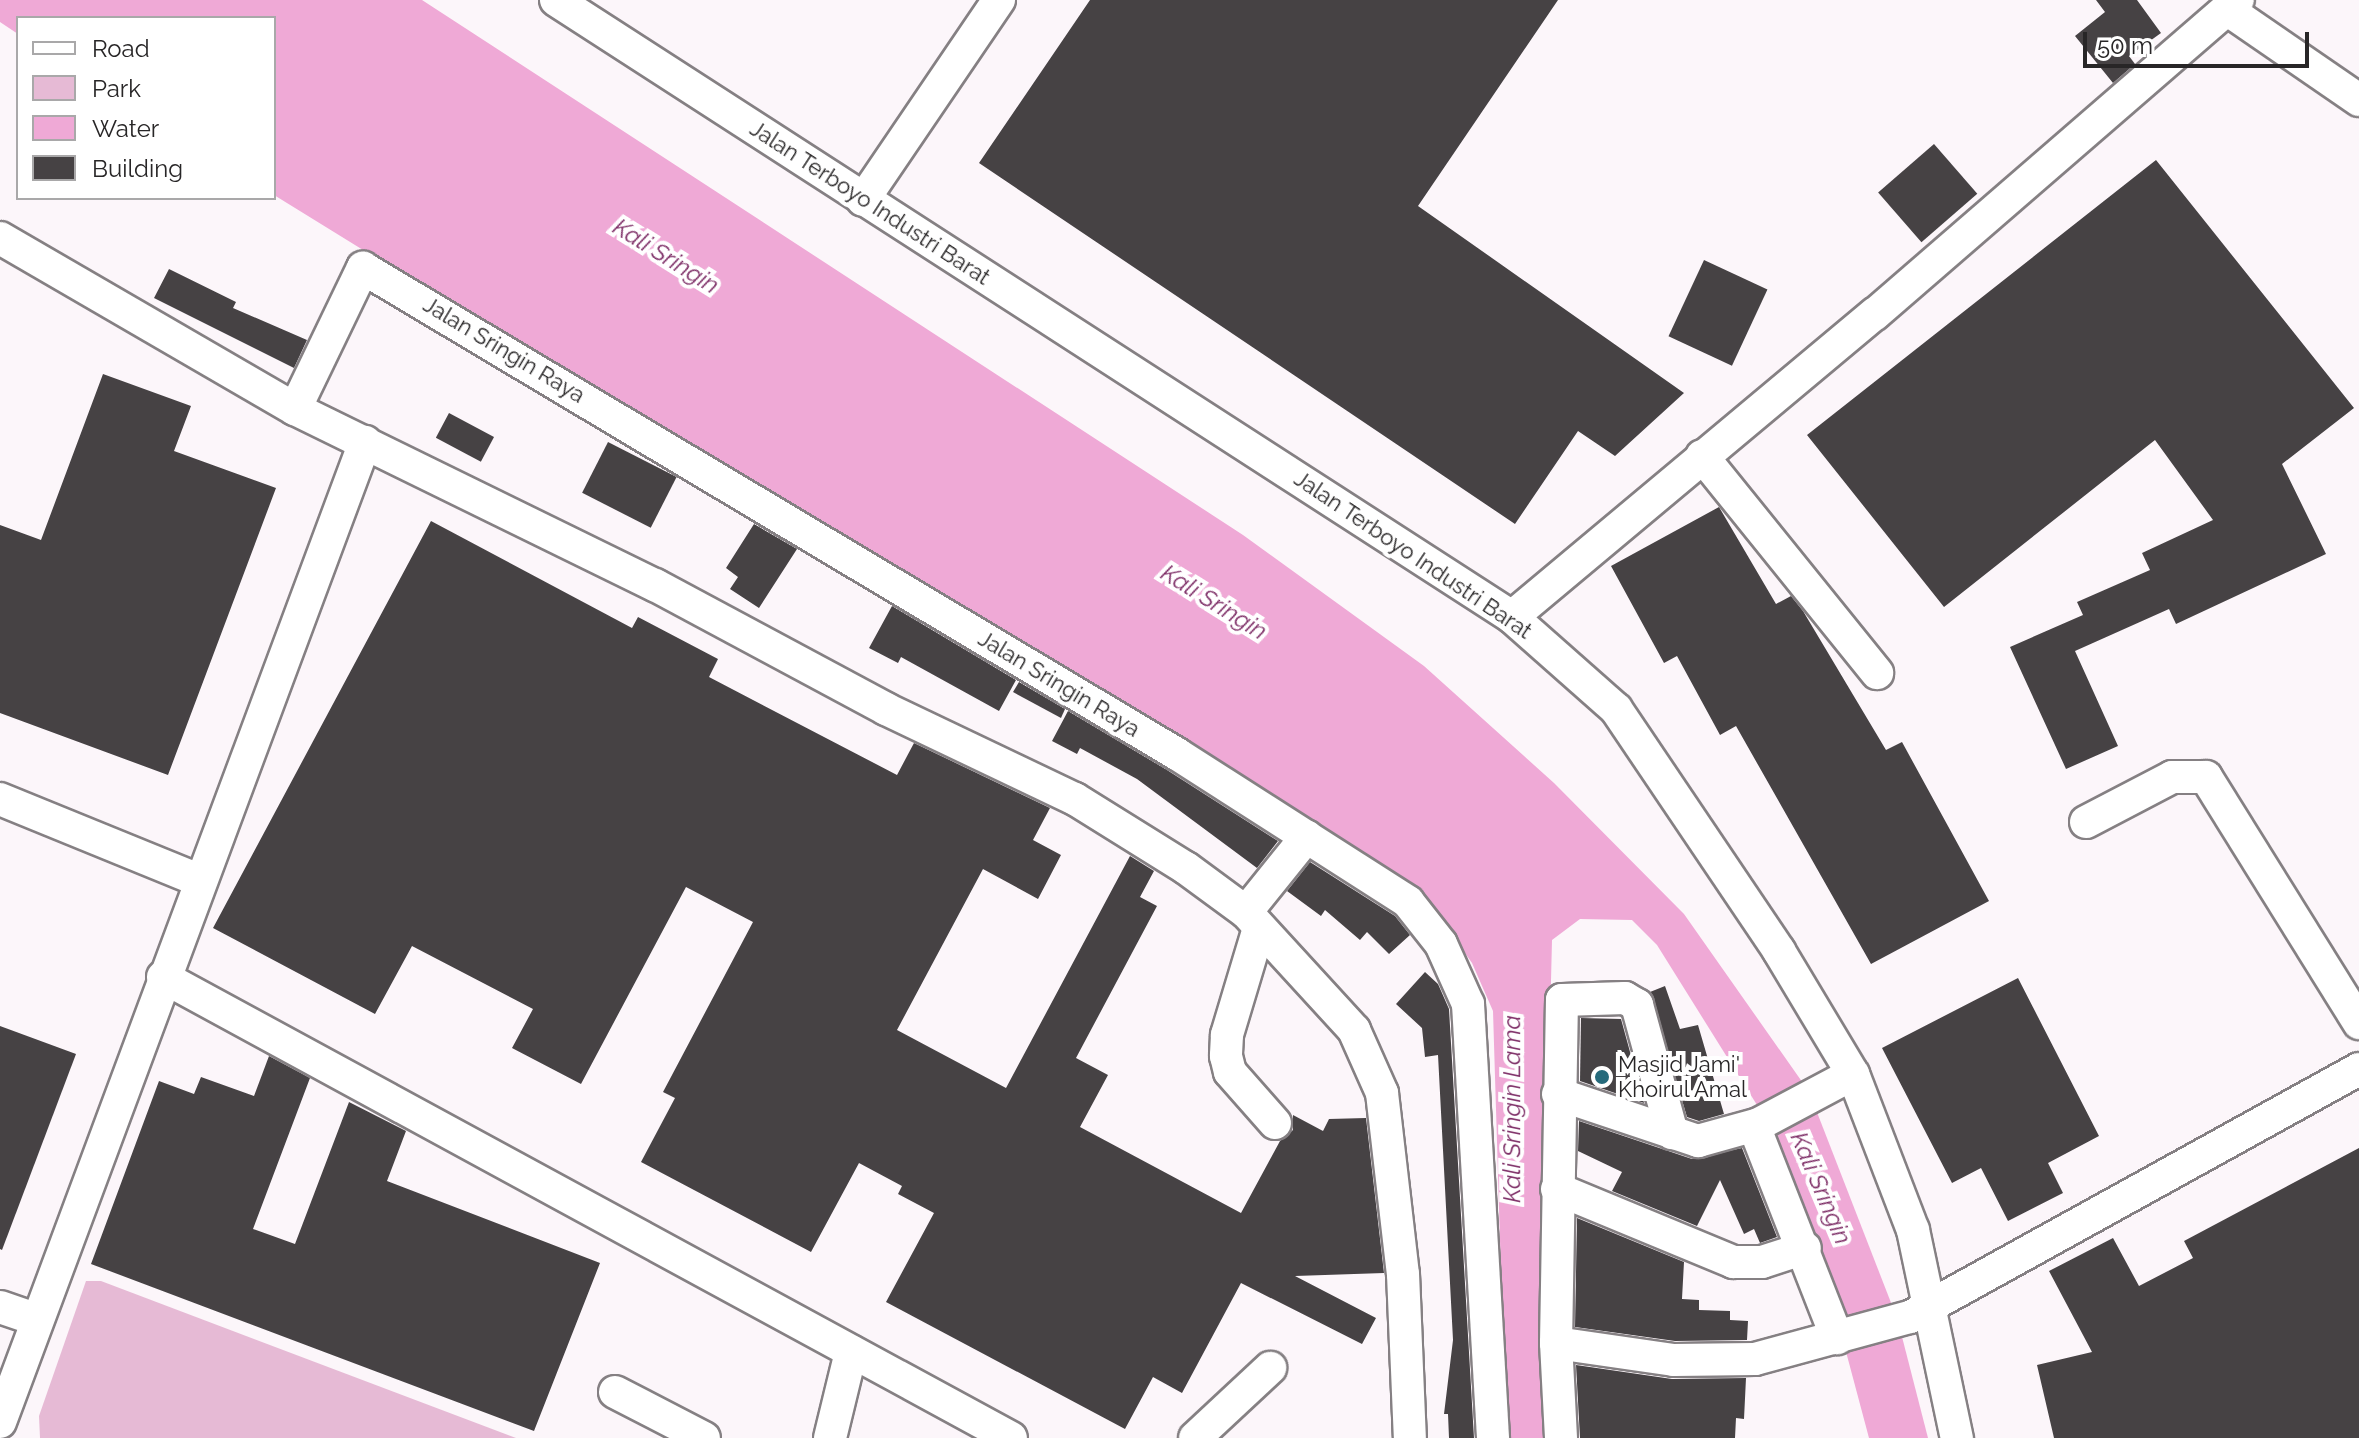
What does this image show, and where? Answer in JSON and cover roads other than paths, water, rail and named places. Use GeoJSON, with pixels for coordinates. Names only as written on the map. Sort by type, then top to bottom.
{"type":"FeatureCollection","features":[{"type":"Feature","properties":{"kind":"street","name":"Jalan Terboyo Industri Barat"},"geometry":{"type":"LineString","coordinates":[[556,0],[1512,617],[1616,709],[1779,951],[1844,1079],[1913,1230],[1921,1312],[1957,1438]]}},
{"type":"Feature","properties":{"kind":"street"},"geometry":{"type":"LineString","coordinates":[[863,200],[999,0]]}},
{"type":"Feature","properties":{"kind":"street"},"geometry":{"type":"LineString","coordinates":[[1512,617],[2233,5],[2359,100]]}},
{"type":"Feature","properties":{"kind":"street"},"geometry":{"type":"LineString","coordinates":[[0,238],[295,409],[655,585],[886,709],[1075,799],[1186,868],[1252,920],[1354,1030],[1382,1093],[1403,1274],[1410,1438]]}},
{"type":"Feature","properties":{"kind":"street","name":"Jalan Sringin Raya"},"geometry":{"type":"LineString","coordinates":[[295,409],[363,268],[440,309],[849,561],[1307,836],[1408,902],[1441,944],[1468,1004],[1486,1240],[1493,1438]]}},
{"type":"Feature","properties":{"kind":"street"},"geometry":{"type":"LineString","coordinates":[[0,1422],[198,880],[365,442]]}},
{"type":"Feature","properties":{"kind":"street"},"geometry":{"type":"LineString","coordinates":[[1702,456],[1877,673]]}},
{"type":"Feature","properties":{"kind":"street"},"geometry":{"type":"LineString","coordinates":[[2086,822],[2172,777],[2206,777],[2359,1023]]}},
{"type":"Feature","properties":{"kind":"street"},"geometry":{"type":"LineString","coordinates":[[0,799],[198,880]]}},
{"type":"Feature","properties":{"kind":"street"},"geometry":{"type":"LineString","coordinates":[[1275,1123],[1230,1072],[1226,1056],[1227,1035],[1252,920],[1307,836]]}},
{"type":"Feature","properties":{"kind":"street"},"geometry":{"type":"LineString","coordinates":[[163,977],[1011,1438]]}},
{"type":"Feature","properties":{"kind":"street"},"geometry":{"type":"LineString","coordinates":[[1561,1438],[1556,1343],[1562,1000],[1632,1000],[1672,1133]]}},
{"type":"Feature","properties":{"kind":"street"},"geometry":{"type":"LineString","coordinates":[[1556,1343],[1720,1362],[1755,1359],[1841,1338],[1921,1312],[2359,1069]]}},
{"type":"Feature","properties":{"kind":"street"},"geometry":{"type":"LineString","coordinates":[[1558,1094],[1698,1141],[1756,1125],[1844,1079]]}},
{"type":"Feature","properties":{"kind":"street"},"geometry":{"type":"LineString","coordinates":[[1756,1125],[1841,1338]]}},
{"type":"Feature","properties":{"kind":"street"},"geometry":{"type":"LineString","coordinates":[[1557,1189],[1733,1262],[1762,1262],[1805,1248]]}},
{"type":"Feature","properties":{"kind":"street"},"geometry":{"type":"LineString","coordinates":[[0,1307],[37,1320]]}},
{"type":"Feature","properties":{"kind":"street"},"geometry":{"type":"LineString","coordinates":[[830,1438],[851,1352]]}},
{"type":"Feature","properties":{"kind":"street"},"geometry":{"type":"LineString","coordinates":[[1195,1438],[1270,1368]]}},
{"type":"Feature","properties":{"kind":"street"},"geometry":{"type":"LineString","coordinates":[[615,1392],[704,1438]]}},
{"type":"Feature","properties":{"kind":"water"},"geometry":{"type":"Polygon","coordinates":[[[0,0],[422,0],[1243,535],[1424,666],[1554,783],[1684,914],[1805,1086],[1762,1113],[1657,945],[1632,920],[1580,919],[1552,940],[1541,1393],[1547,1438],[1506,1438],[1493,1011],[1472,963],[1428,901],[1309,819],[969,624],[276,196],[276,16],[16,16],[16,33],[0,22],[0,0]]]}},
{"type":"Feature","properties":{"kind":"water","name":"Kali Sringin"},"geometry":{"type":"Polygon","coordinates":[[[1813,1102],[1895,1313],[1839,1329],[1767,1126],[1813,1102]]]}},
{"type":"Feature","properties":{"kind":"water"},"geometry":{"type":"Polygon","coordinates":[[[1900,1329],[1928,1438],[1869,1438],[1845,1348],[1900,1329]]]}},
{"type":"Feature","properties":{"kind":"place","name":"Masjid Jami' Khoirul Amal"},"geometry":{"type":"Point","coordinates":[1602,1077]}},
{"type":"Feature","properties":{"kind":"water label","name":"Kali Sringin Lama"},"geometry":{"type":"Point","coordinates":[1512,1109]}}]}
